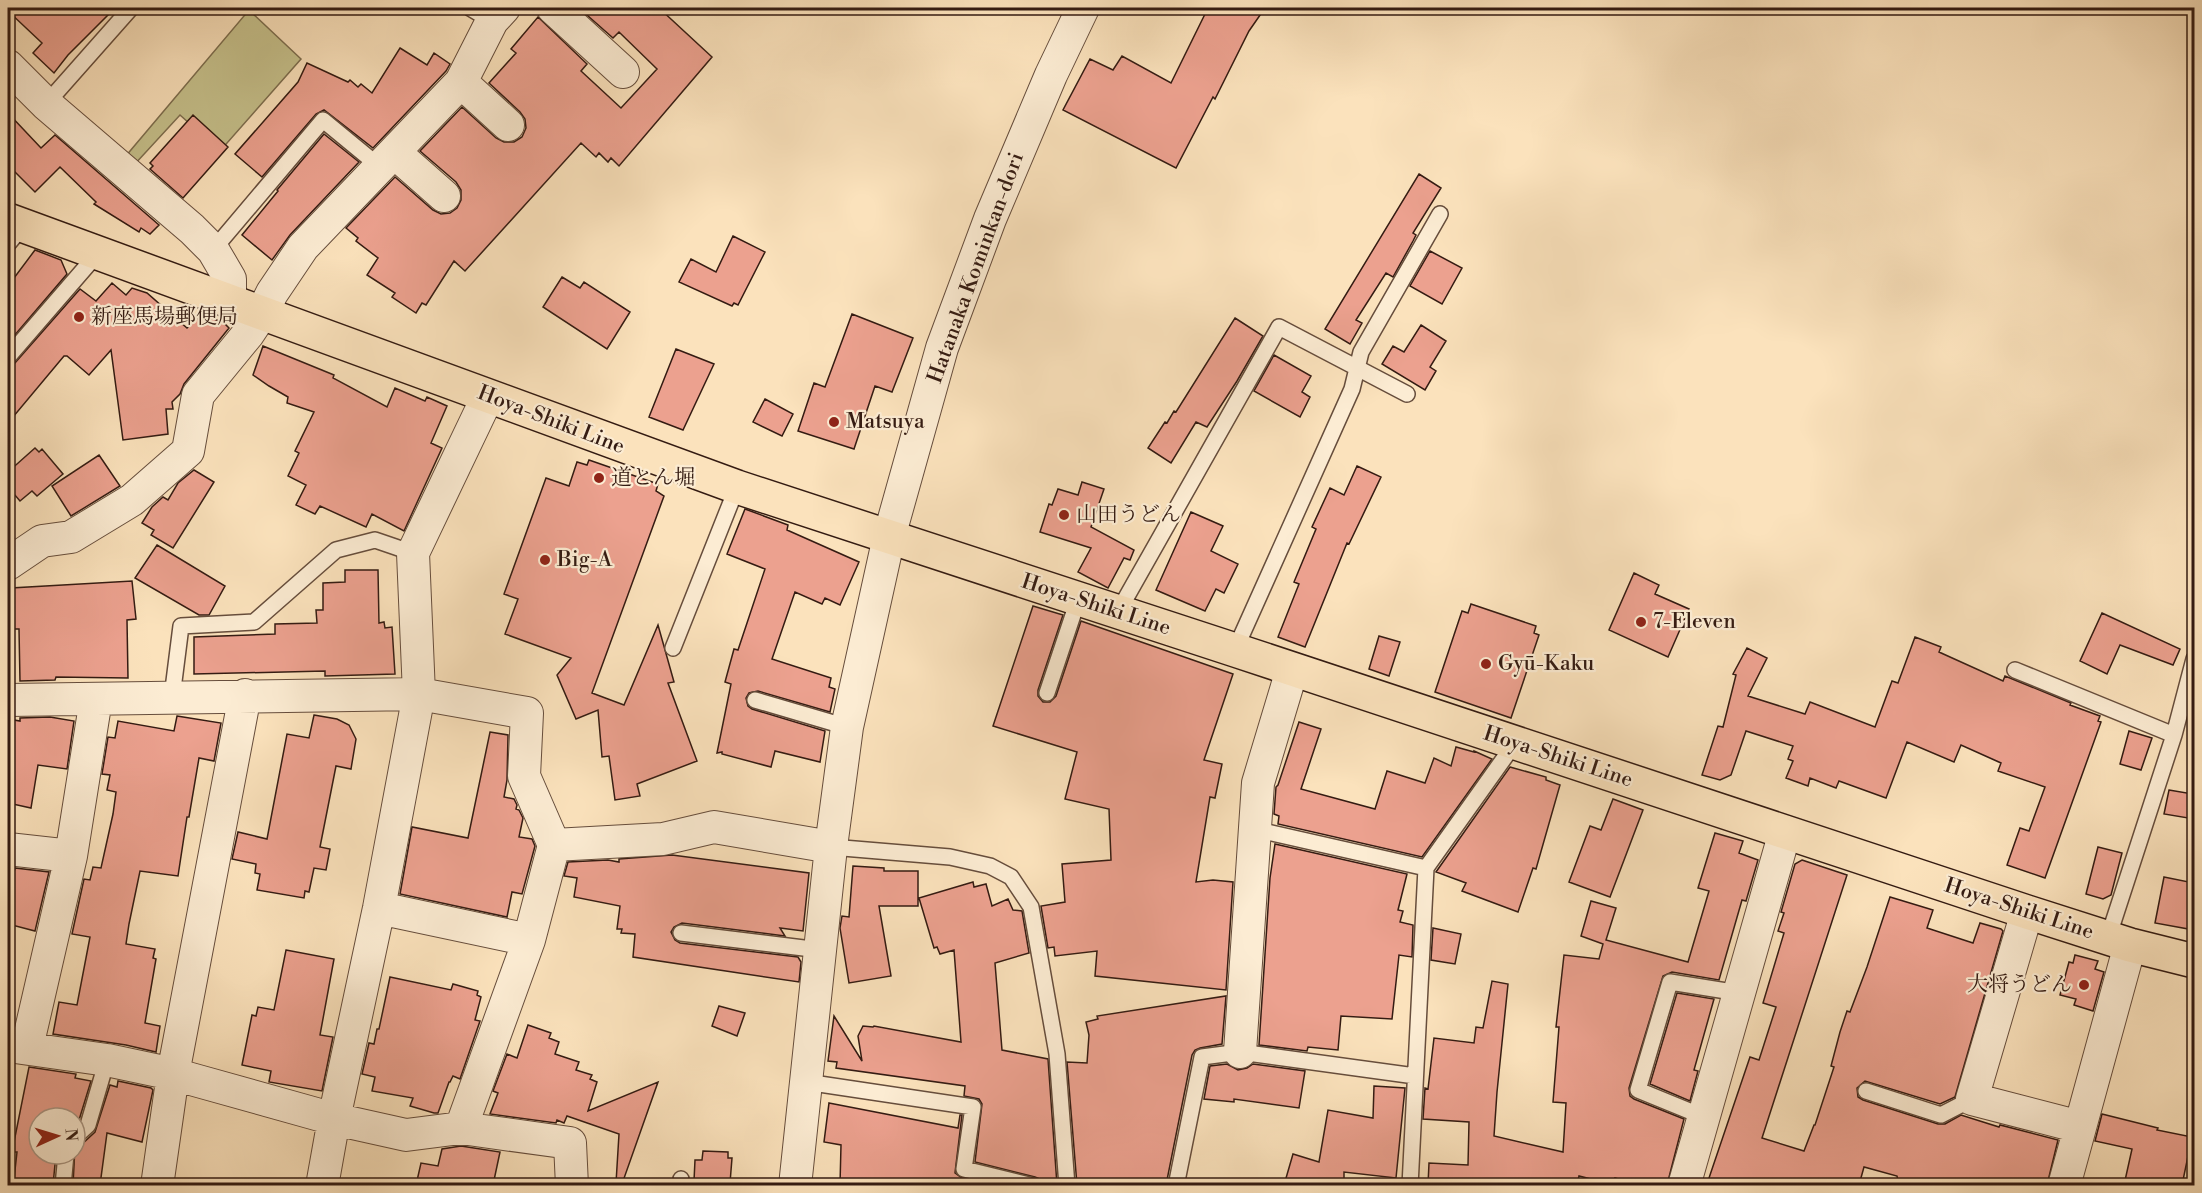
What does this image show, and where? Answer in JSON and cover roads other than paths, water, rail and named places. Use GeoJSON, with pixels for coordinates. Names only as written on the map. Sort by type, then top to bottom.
{"type":"FeatureCollection","features":[{"type":"Feature","properties":{"kind":"main road","name":"Hoya-Shiki Line"},"geometry":{"type":"LineString","coordinates":[[13,230],[98,253],[737,487],[2028,912],[2119,941],[2194,961]]}},
{"type":"Feature","properties":{"kind":"street"},"geometry":{"type":"LineString","coordinates":[[553,8],[623,72]]}},
{"type":"Feature","properties":{"kind":"street","name":"Hatanaka Kominkan-dori"},"geometry":{"type":"LineString","coordinates":[[795,1185],[831,846],[847,727],[889,537],[942,348],[999,199],[1051,75],[1083,8]]}},
{"type":"Feature","properties":{"kind":"street"},"geometry":{"type":"LineString","coordinates":[[8,564],[42,541],[71,537],[132,500],[188,451],[198,395],[248,334],[272,292],[303,247],[461,82],[489,12]]}},
{"type":"Feature","properties":{"kind":"street"},"geometry":{"type":"LineString","coordinates":[[8,66],[46,104],[192,229],[213,250],[230,279],[230,301]]}},
{"type":"Feature","properties":{"kind":"street"},"geometry":{"type":"LineString","coordinates":[[461,82],[508,124]]}},
{"type":"Feature","properties":{"kind":"street"},"geometry":{"type":"LineString","coordinates":[[387,160],[444,196]]}},
{"type":"Feature","properties":{"kind":"street"},"geometry":{"type":"LineString","coordinates":[[322,1185],[379,908],[419,694],[413,553],[489,396]]}},
{"type":"Feature","properties":{"kind":"street"},"geometry":{"type":"LineString","coordinates":[[1240,1052],[1258,783],[1292,670]]}},
{"type":"Feature","properties":{"kind":"street"},"geometry":{"type":"LineString","coordinates":[[8,700],[419,694],[527,713],[524,776],[554,845],[529,940],[461,1128]]}},
{"type":"Feature","properties":{"kind":"street"},"geometry":{"type":"LineString","coordinates":[[157,1185],[173,1074],[245,695]]}},
{"type":"Feature","properties":{"kind":"street"},"geometry":{"type":"LineString","coordinates":[[96,699],[71,856],[17,1047],[106,1060],[173,1074],[334,1119],[406,1135],[461,1128],[570,1143],[572,1185]]}},
{"type":"Feature","properties":{"kind":"street"},"geometry":{"type":"LineString","coordinates":[[554,845],[663,839],[714,827],[831,846]]}},
{"type":"Feature","properties":{"kind":"street"},"geometry":{"type":"LineString","coordinates":[[1684,1185],[1785,832]]}},
{"type":"Feature","properties":{"kind":"street"},"geometry":{"type":"LineString","coordinates":[[8,849],[71,856]]}},
{"type":"Feature","properties":{"kind":"street"},"geometry":{"type":"LineString","coordinates":[[379,908],[529,940]]}},
{"type":"Feature","properties":{"kind":"street"},"geometry":{"type":"LineString","coordinates":[[2028,912],[1972,1099],[2080,1127]]}},
{"type":"Feature","properties":{"kind":"street"},"geometry":{"type":"LineString","coordinates":[[2064,1185],[2080,1127],[2119,941]]}},
{"type":"Feature","properties":{"kind":"lane"},"geometry":{"type":"LineString","coordinates":[[46,104],[131,8]]}},
{"type":"Feature","properties":{"kind":"lane"},"geometry":{"type":"LineString","coordinates":[[213,250],[323,120],[387,160]]}},
{"type":"Feature","properties":{"kind":"lane"},"geometry":{"type":"LineString","coordinates":[[1235,650],[1352,389],[1361,352],[1440,214]]}},
{"type":"Feature","properties":{"kind":"lane"},"geometry":{"type":"LineString","coordinates":[[8,357],[98,253]]}},
{"type":"Feature","properties":{"kind":"lane"},"geometry":{"type":"LineString","coordinates":[[1118,612],[1279,327],[1407,394]]}},
{"type":"Feature","properties":{"kind":"lane"},"geometry":{"type":"LineString","coordinates":[[673,648],[737,487]]}},
{"type":"Feature","properties":{"kind":"lane"},"geometry":{"type":"LineString","coordinates":[[172,697],[181,626],[254,622],[336,550],[375,540],[413,553]]}},
{"type":"Feature","properties":{"kind":"lane"},"geometry":{"type":"LineString","coordinates":[[1047,693],[1078,600]]}},
{"type":"Feature","properties":{"kind":"lane"},"geometry":{"type":"LineString","coordinates":[[2119,941],[2194,659]]}},
{"type":"Feature","properties":{"kind":"lane"},"geometry":{"type":"LineString","coordinates":[[2015,670],[2174,735]]}},
{"type":"Feature","properties":{"kind":"lane"},"geometry":{"type":"LineString","coordinates":[[755,700],[847,727]]}},
{"type":"Feature","properties":{"kind":"lane"},"geometry":{"type":"LineString","coordinates":[[1410,1185],[1426,868],[1515,743]]}},
{"type":"Feature","properties":{"kind":"lane"},"geometry":{"type":"LineString","coordinates":[[1254,829],[1426,868]]}},
{"type":"Feature","properties":{"kind":"lane"},"geometry":{"type":"LineString","coordinates":[[831,846],[950,857],[990,866],[1011,877],[1031,907],[1057,1054],[1067,1185]]}},
{"type":"Feature","properties":{"kind":"lane"},"geometry":{"type":"LineString","coordinates":[[681,933],[820,950]]}},
{"type":"Feature","properties":{"kind":"lane"},"geometry":{"type":"LineString","coordinates":[[1704,1117],[1638,1090],[1670,982],[1739,993]]}},
{"type":"Feature","properties":{"kind":"lane"},"geometry":{"type":"LineString","coordinates":[[1176,1185],[1202,1057],[1240,1052],[1415,1076]]}},
{"type":"Feature","properties":{"kind":"lane"},"geometry":{"type":"LineString","coordinates":[[87,1126],[106,1060]]}},
{"type":"Feature","properties":{"kind":"lane"},"geometry":{"type":"LineString","coordinates":[[806,1082],[973,1107],[964,1169],[1033,1185]]}},
{"type":"Feature","properties":{"kind":"lane"},"geometry":{"type":"LineString","coordinates":[[1866,1091],[1941,1115],[1972,1099]]}},
{"type":"Feature","properties":{"kind":"lane"},"geometry":{"type":"LineString","coordinates":[[63,1185],[65,1166]]}},
{"type":"Feature","properties":{"kind":"place","name":"新座馬場郵便局"},"geometry":{"type":"Point","coordinates":[79,317]}},
{"type":"Feature","properties":{"kind":"place","name":"Matsuya"},"geometry":{"type":"Point","coordinates":[834,422]}},
{"type":"Feature","properties":{"kind":"place","name":"道とん堀"},"geometry":{"type":"Point","coordinates":[599,478]}},
{"type":"Feature","properties":{"kind":"place","name":"山田うどん"},"geometry":{"type":"Point","coordinates":[1064,515]}},
{"type":"Feature","properties":{"kind":"place","name":"Big-A"},"geometry":{"type":"Point","coordinates":[545,560]}},
{"type":"Feature","properties":{"kind":"place","name":"7-Eleven"},"geometry":{"type":"Point","coordinates":[1641,622]}},
{"type":"Feature","properties":{"kind":"place","name":"Gyū-Kaku"},"geometry":{"type":"Point","coordinates":[1486,664]}},
{"type":"Feature","properties":{"kind":"place","name":"大将うどん"},"geometry":{"type":"Point","coordinates":[2084,985]}}]}
